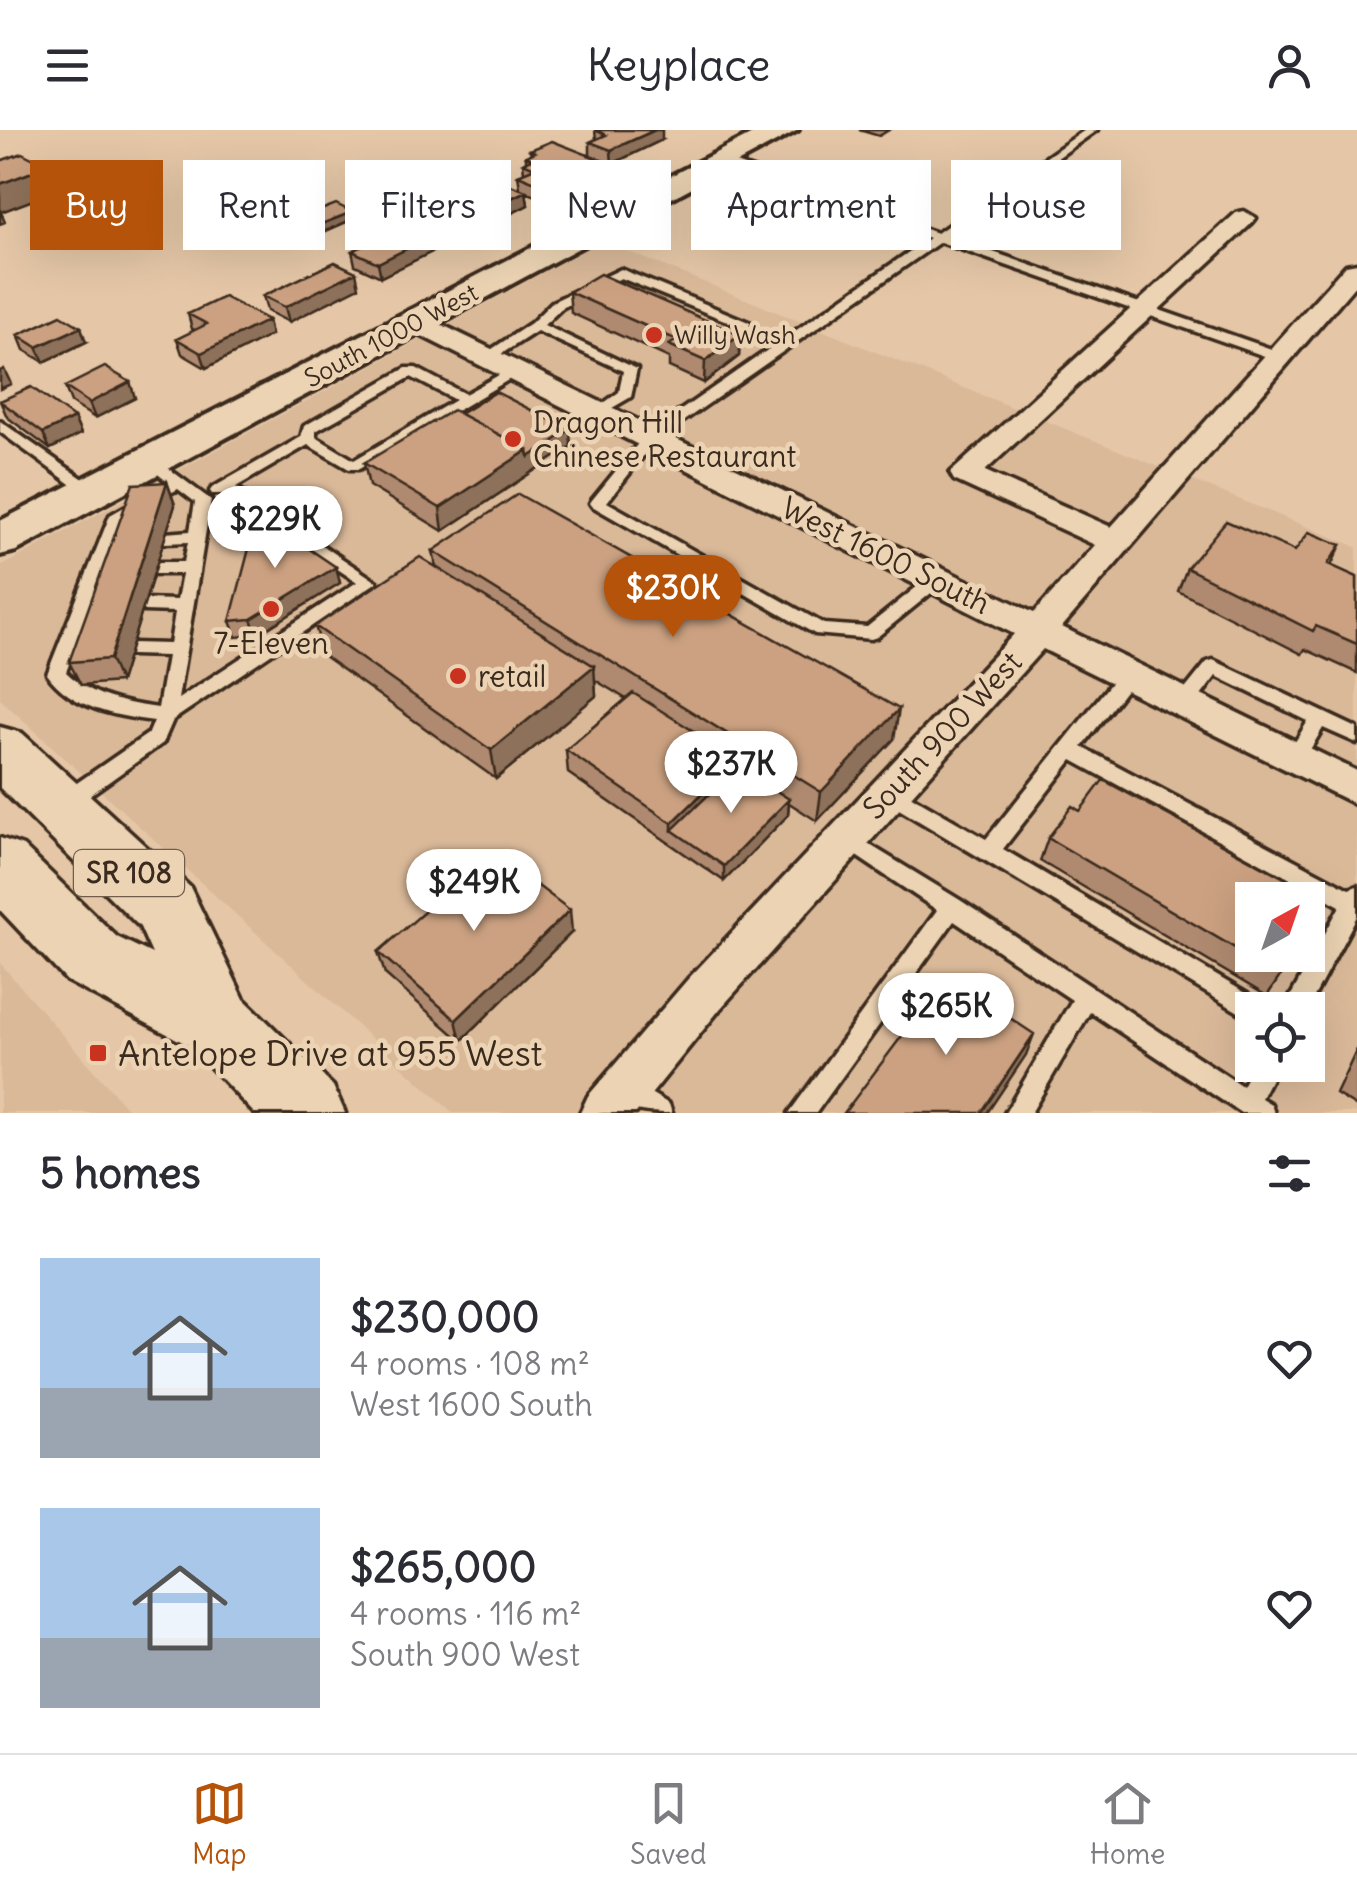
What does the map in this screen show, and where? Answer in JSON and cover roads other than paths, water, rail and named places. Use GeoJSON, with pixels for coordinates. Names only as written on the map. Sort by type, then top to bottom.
{"type":"FeatureCollection","features":[{"type":"Feature","properties":{"kind":"main road","name":"South 1000 West"},"geometry":{"type":"LineString","coordinates":[[722,160],[783,130]]}},
{"type":"Feature","properties":{"kind":"main road","name":"South 1000 West"},"geometry":{"type":"LineString","coordinates":[[0,540],[92,492],[164,472],[415,322],[691,176]]}},
{"type":"Feature","properties":{"kind":"main road","name":"SR 108"},"geometry":{"type":"LineString","coordinates":[[0,750],[166,908],[218,1023]]}},
{"type":"Feature","properties":{"kind":"main road","name":"SR 108"},"geometry":{"type":"LineString","coordinates":[[0,866],[92,958],[218,1023],[306,1113]]}},
{"type":"Feature","properties":{"kind":"street"},"geometry":{"type":"LineString","coordinates":[[1116,542],[965,473],[1244,218]]}},
{"type":"Feature","properties":{"kind":"street","name":"South 900 West"},"geometry":{"type":"LineString","coordinates":[[615,1101],[704,994],[1039,630],[1354,270]]}},
{"type":"Feature","properties":{"kind":"street","name":"West 1600 South"},"geometry":{"type":"LineString","coordinates":[[415,322],[1357,790]]}},
{"type":"Feature","properties":{"kind":"lane"},"geometry":{"type":"LineString","coordinates":[[934,581],[872,633],[822,630],[598,502],[650,438],[1092,130]]}},
{"type":"Feature","properties":{"kind":"lane"},"geometry":{"type":"LineString","coordinates":[[931,235],[1278,356]]}},
{"type":"Feature","properties":{"kind":"lane"},"geometry":{"type":"LineString","coordinates":[[308,439],[354,466],[465,399],[557,306],[621,272],[744,323]]}},
{"type":"Feature","properties":{"kind":"lane"},"geometry":{"type":"LineString","coordinates":[[536,326],[630,370],[626,394],[600,411]]}},
{"type":"Feature","properties":{"kind":"lane"},"geometry":{"type":"LineString","coordinates":[[308,439],[309,428],[411,371],[465,399]]}},
{"type":"Feature","properties":{"kind":"lane"},"geometry":{"type":"LineString","coordinates":[[0,426],[92,492]]}},
{"type":"Feature","properties":{"kind":"lane"},"geometry":{"type":"LineString","coordinates":[[60,806],[156,738],[166,716],[174,650],[203,500],[308,439]]}},
{"type":"Feature","properties":{"kind":"lane"},"geometry":{"type":"LineString","coordinates":[[203,500],[164,472],[118,516],[56,674],[71,690],[105,707],[166,716],[368,582],[225,487]]}},
{"type":"Feature","properties":{"kind":"lane"},"geometry":{"type":"LineString","coordinates":[[165,538],[196,536]]}},
{"type":"Feature","properties":{"kind":"lane"},"geometry":{"type":"LineString","coordinates":[[108,538],[131,538]]}},
{"type":"Feature","properties":{"kind":"lane"},"geometry":{"type":"LineString","coordinates":[[156,568],[190,568]]}},
{"type":"Feature","properties":{"kind":"lane"},"geometry":{"type":"LineString","coordinates":[[95,572],[120,570]]}},
{"type":"Feature","properties":{"kind":"lane"},"geometry":{"type":"LineString","coordinates":[[144,605],[182,606]]}},
{"type":"Feature","properties":{"kind":"lane"},"geometry":{"type":"LineString","coordinates":[[82,608],[107,608]]}},
{"type":"Feature","properties":{"kind":"lane"},"geometry":{"type":"LineString","coordinates":[[130,648],[174,650]]}},
{"type":"Feature","properties":{"kind":"lane"},"geometry":{"type":"LineString","coordinates":[[66,649],[93,650]]}},
{"type":"Feature","properties":{"kind":"lane"},"geometry":{"type":"LineString","coordinates":[[1185,703],[1214,667],[1357,736]]}},
{"type":"Feature","properties":{"kind":"lane"},"geometry":{"type":"LineString","coordinates":[[990,851],[1128,674]]}},
{"type":"Feature","properties":{"kind":"lane"},"geometry":{"type":"LineString","coordinates":[[1295,758],[1320,718]]}},
{"type":"Feature","properties":{"kind":"lane"},"geometry":{"type":"LineString","coordinates":[[1069,749],[1355,898],[1305,992]]}},
{"type":"Feature","properties":{"kind":"lane"},"geometry":{"type":"LineString","coordinates":[[888,793],[1235,999]]}},
{"type":"Feature","properties":{"kind":"lane"},"geometry":{"type":"LineString","coordinates":[[847,839],[1254,1108],[1261,1082]]}},
{"type":"Feature","properties":{"kind":"lane"},"geometry":{"type":"LineString","coordinates":[[801,1113],[952,908]]}},
{"type":"Feature","properties":{"kind":"lane"},"geometry":{"type":"LineString","coordinates":[[1017,1113],[1086,997]]}},
{"type":"Feature","properties":{"kind":"lane"},"geometry":{"type":"LineString","coordinates":[[615,1101],[660,1113]]}},
{"type":"Feature","properties":{"kind":"place","name":"Willy Wash"},"geometry":{"type":"Point","coordinates":[654,335]}},
{"type":"Feature","properties":{"kind":"place","name":"Dragon Hill Chinese Restaurant"},"geometry":{"type":"Point","coordinates":[513,439]}},
{"type":"Feature","properties":{"kind":"place","name":"7-Eleven"},"geometry":{"type":"Point","coordinates":[271,609]}},
{"type":"Feature","properties":{"kind":"place","name":"retail"},"geometry":{"type":"Point","coordinates":[458,676]}},
{"type":"Feature","properties":{"kind":"place","name":"Antelope Drive at 955 West"},"geometry":{"type":"Point","coordinates":[98,1053]}}]}
